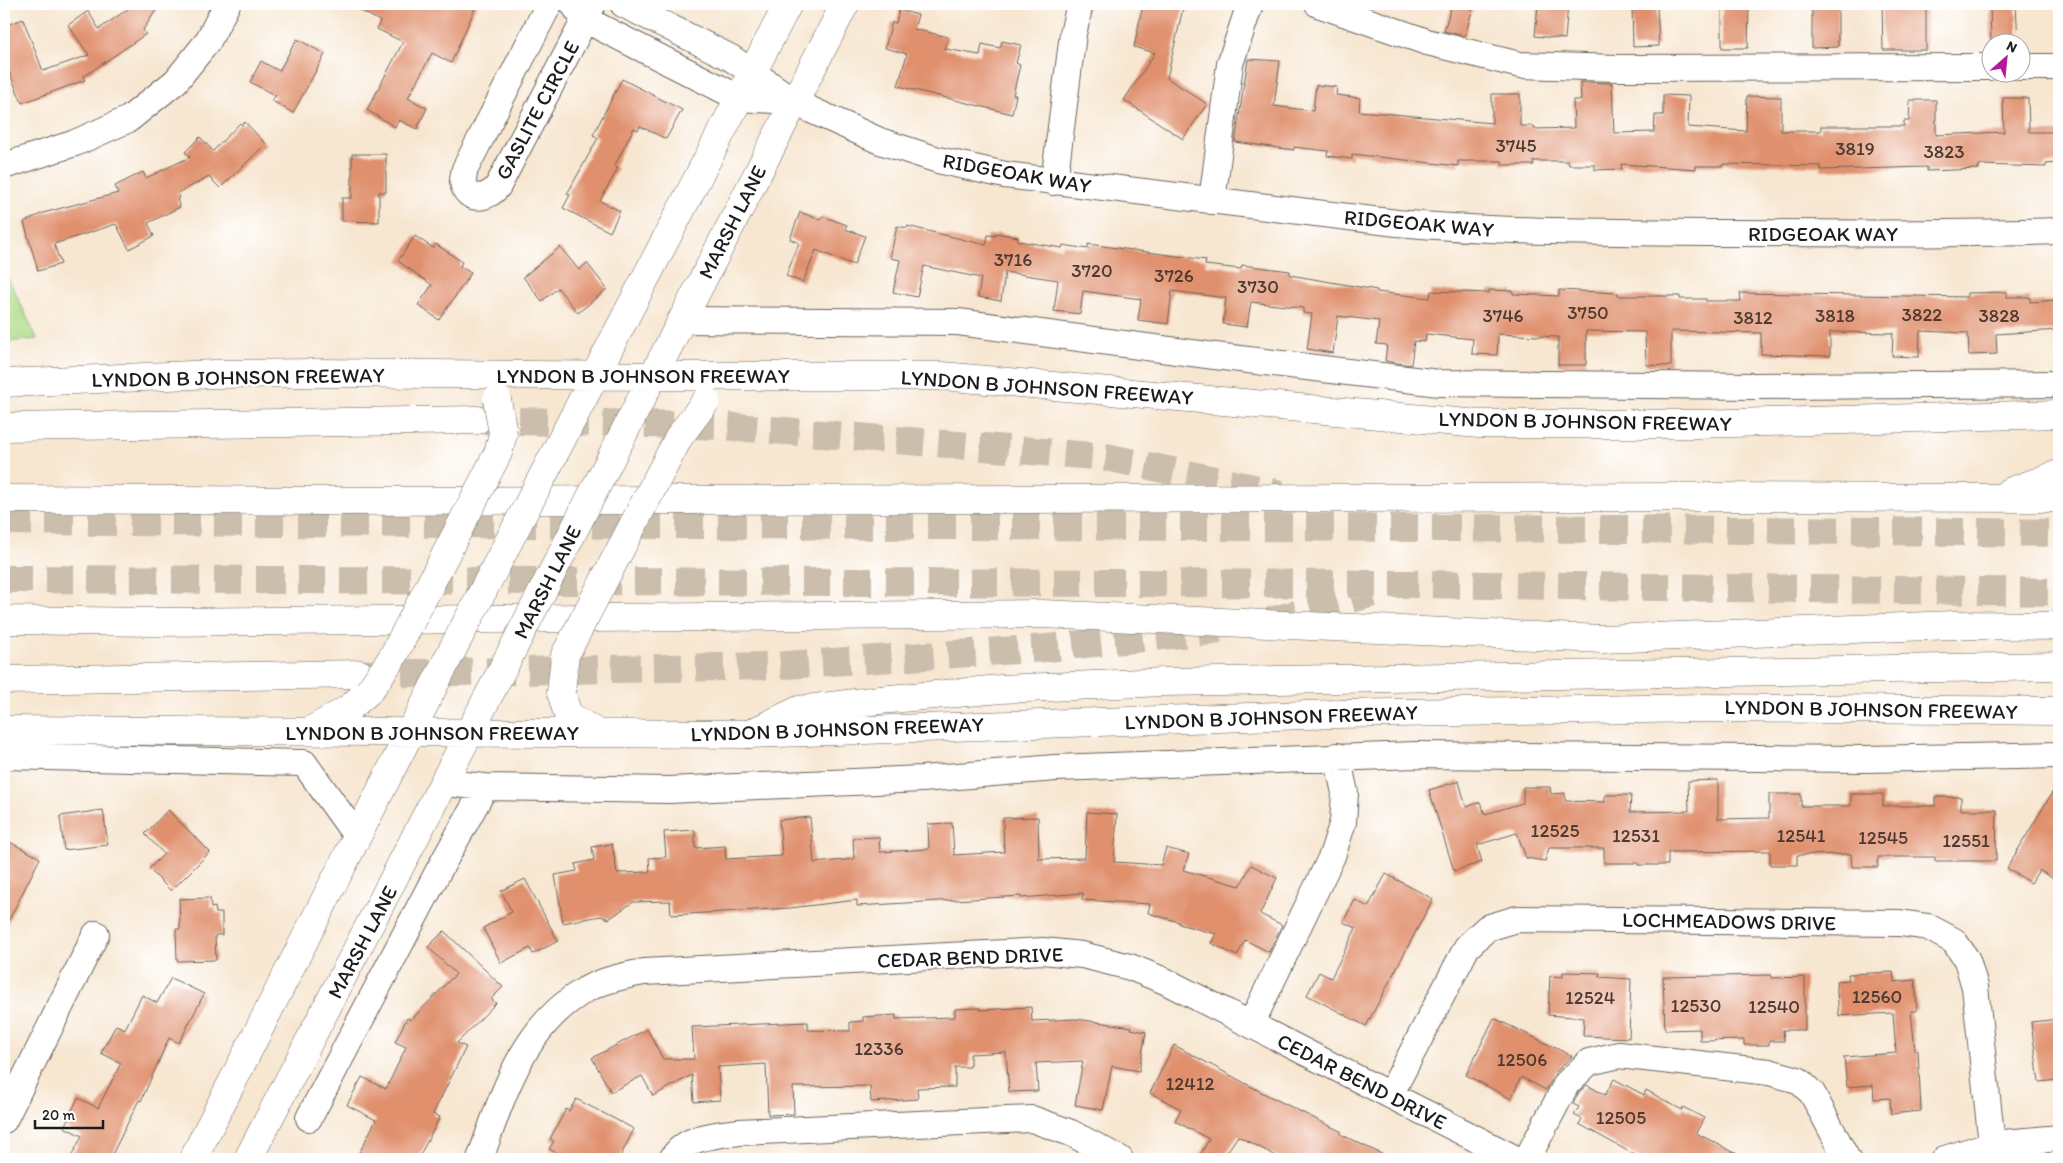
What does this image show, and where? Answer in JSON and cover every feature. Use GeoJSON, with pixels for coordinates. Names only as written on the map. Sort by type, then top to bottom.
{"type":"FeatureCollection","features":[{"type":"Feature","properties":{"kind":"main road"},"geometry":{"type":"LineString","coordinates":[[193,1159],[446,662],[788,4]]}},
{"type":"Feature","properties":{"kind":"main road","name":"MARSH LANE"},"geometry":{"type":"LineString","coordinates":[[248,1159],[471,733],[681,320],[845,4]]}},
{"type":"Feature","properties":{"kind":"main road","name":"LYNDON B JOHNSON FREEWAY"},"geometry":{"type":"LineString","coordinates":[[4,384],[235,374],[314,373],[595,376],[942,376],[1478,424],[1696,424],[2059,414]]}},
{"type":"Feature","properties":{"kind":"main road"},"geometry":{"type":"LineString","coordinates":[[310,732],[347,710],[365,682],[392,658],[498,453],[503,434],[497,399],[470,375]]}},
{"type":"Feature","properties":{"kind":"main road"},"geometry":{"type":"LineString","coordinates":[[598,733],[568,715],[561,692],[565,655],[679,436],[706,401],[744,376]]}},
{"type":"Feature","properties":{"kind":"main road"},"geometry":{"type":"LineString","coordinates":[[4,427],[477,420]]}},
{"type":"Feature","properties":{"kind":"main road"},"geometry":{"type":"LineString","coordinates":[[1992,497],[2059,474]]}},
{"type":"Feature","properties":{"kind":"main road"},"geometry":{"type":"LineString","coordinates":[[4,499],[336,501],[2059,498]]}},
{"type":"Feature","properties":{"kind":"main road"},"geometry":{"type":"LineString","coordinates":[[4,620],[163,622],[1042,614],[1602,639],[1953,625],[2059,626]]}},
{"type":"Feature","properties":{"kind":"main road"},"geometry":{"type":"LineString","coordinates":[[749,734],[799,710],[879,700],[1001,689],[1164,682],[2059,666]]}},
{"type":"Feature","properties":{"kind":"main road"},"geometry":{"type":"LineString","coordinates":[[4,680],[365,682]]}},
{"type":"Feature","properties":{"kind":"main road","name":"LYNDON B JOHNSON FREEWAY"},"geometry":{"type":"LineString","coordinates":[[4,730],[749,734],[1316,715],[1618,709],[2059,711]]}},
{"type":"Feature","properties":{"kind":"street"},"geometry":{"type":"LineString","coordinates":[[4,166],[74,143],[129,119],[176,81],[208,41],[227,4]]}},
{"type":"Feature","properties":{"kind":"street","name":"GASLITE CIRCLE"},"geometry":{"type":"LineString","coordinates":[[549,4],[465,169],[463,181],[466,189],[473,196],[491,195],[498,186],[584,9]]}},
{"type":"Feature","properties":{"kind":"street","name":"RIDGEOAK WAY"},"geometry":{"type":"LineString","coordinates":[[623,4],[731,58],[794,101],[880,141],[938,160],[1005,175],[1396,224],[1461,229],[1581,232],[1979,234],[2059,231]]}},
{"type":"Feature","properties":{"kind":"street"},"geometry":{"type":"LineString","coordinates":[[1054,182],[1073,34],[1080,4]]}},
{"type":"Feature","properties":{"kind":"street"},"geometry":{"type":"LineString","coordinates":[[1212,201],[1230,64],[1250,4]]}},
{"type":"Feature","properties":{"kind":"street"},"geometry":{"type":"LineString","coordinates":[[1318,4],[1427,42],[1520,65],[1618,68],[1980,67]]}},
{"type":"Feature","properties":{"kind":"street","name":"RIDGEOAK WAY"},"geometry":{"type":"LineString","coordinates":[[584,9],[739,98],[794,101]]}},
{"type":"Feature","properties":{"kind":"street"},"geometry":{"type":"LineString","coordinates":[[2030,67],[2059,67]]}},
{"type":"Feature","properties":{"kind":"street"},"geometry":{"type":"LineString","coordinates":[[681,320],[958,322],[1439,383],[1708,386],[2059,384]]}},
{"type":"Feature","properties":{"kind":"street"},"geometry":{"type":"LineString","coordinates":[[445,783],[485,787],[668,790],[922,779],[1055,768],[1338,756],[1572,755],[1865,759],[2059,755]]}},
{"type":"Feature","properties":{"kind":"street"},"geometry":{"type":"LineString","coordinates":[[4,756],[304,763],[357,837]]}},
{"type":"Feature","properties":{"kind":"street"},"geometry":{"type":"LineString","coordinates":[[1251,1024],[1332,856],[1343,822],[1346,793],[1338,756]]}},
{"type":"Feature","properties":{"kind":"street"},"geometry":{"type":"LineString","coordinates":[[310,1118],[439,870],[485,787]]}},
{"type":"Feature","properties":{"kind":"street","name":"LOCHMEADOWS DRIVE"},"geometry":{"type":"LineString","coordinates":[[1390,1095],[1466,948],[1487,928],[1518,919],[1900,924],[1928,927],[1954,940],[1967,960],[1975,987],[1992,1144]]}},
{"type":"Feature","properties":{"kind":"street"},"geometry":{"type":"LineString","coordinates":[[4,1120],[12,1082],[96,934]]}},
{"type":"Feature","properties":{"kind":"street","name":"CEDAR BEND DRIVE"},"geometry":{"type":"LineString","coordinates":[[480,1159],[506,1088],[529,1042],[558,1010],[586,990],[612,979],[644,972],[1043,951],[1072,954],[1130,967],[1165,981],[1516,1159]]}},
{"type":"Feature","properties":{"kind":"street"},"geometry":{"type":"LineString","coordinates":[[1527,1159],[1567,1082],[1589,1062],[1619,1055],[1770,1072],[1798,1080],[1812,1093],[1847,1159]]}},
{"type":"Feature","properties":{"kind":"street"},"geometry":{"type":"LineString","coordinates":[[672,1159],[677,1150],[701,1138],[740,1132],[1032,1119],[1071,1132],[1120,1159]]}},
{"type":"Feature","properties":{"kind":"street"},"geometry":{"type":"LineString","coordinates":[[1946,1159],[1992,1144],[2059,1138]]}},
{"type":"Feature","properties":{"kind":"green space"},"geometry":{"type":"Polygon","coordinates":[[[4,269],[37,339],[4,342],[4,269]]]}},
{"type":"Feature","properties":{"kind":"building"},"geometry":{"type":"Polygon","coordinates":[[[135,4],[160,4],[143,30],[146,34],[83,77],[85,80],[22,103],[4,59],[4,26],[23,19],[43,71],[89,55],[68,25],[88,11],[99,29],[135,4]]]}},
{"type":"Feature","properties":{"kind":"building"},"geometry":{"type":"Polygon","coordinates":[[[348,4],[477,4],[451,63],[432,53],[408,98],[427,108],[417,129],[399,120],[395,127],[367,110],[403,42],[377,29],[380,21],[348,4]]]}},
{"type":"Feature","properties":{"kind":"building"},"geometry":{"type":"Polygon","coordinates":[[[1143,4],[1184,4],[1167,78],[1207,104],[1183,139],[1124,100],[1155,53],[1134,47],[1143,4]]]}},
{"type":"Feature","properties":{"kind":"building"},"geometry":{"type":"Polygon","coordinates":[[[1452,4],[1474,4],[1465,36],[1444,31],[1452,4]]]}},
{"type":"Feature","properties":{"kind":"building"},"geometry":{"type":"Polygon","coordinates":[[[1538,4],[1568,4],[1565,39],[1535,36],[1538,4]]]}},
{"type":"Feature","properties":{"kind":"building"},"geometry":{"type":"Polygon","coordinates":[[[1632,4],[1657,4],[1659,46],[1633,47],[1632,4]]]}},
{"type":"Feature","properties":{"kind":"building"},"geometry":{"type":"Polygon","coordinates":[[[1722,4],[1749,4],[1748,48],[1722,48],[1722,4]]]}},
{"type":"Feature","properties":{"kind":"building"},"geometry":{"type":"Polygon","coordinates":[[[1812,4],[1838,4],[1838,47],[1812,48],[1812,4]]]}},
{"type":"Feature","properties":{"kind":"building"},"geometry":{"type":"Polygon","coordinates":[[[1882,4],[1926,4],[1926,50],[1883,50],[1882,4]]]}},
{"type":"Feature","properties":{"kind":"building"},"geometry":{"type":"Polygon","coordinates":[[[1990,4],[2016,4],[2017,32],[1991,32],[1990,4]]]}},
{"type":"Feature","properties":{"kind":"building"},"geometry":{"type":"Polygon","coordinates":[[[899,10],[918,15],[914,29],[948,37],[945,49],[980,55],[982,44],[1000,48],[1002,41],[1021,45],[1016,63],[1020,65],[1013,95],[1016,95],[1012,114],[898,86],[907,54],[885,48],[892,22],[896,23],[899,10]]]}},
{"type":"Feature","properties":{"kind":"building"},"geometry":{"type":"Polygon","coordinates":[[[297,39],[325,54],[293,113],[271,100],[276,96],[250,82],[261,61],[279,71],[297,39]]]}},
{"type":"Feature","properties":{"kind":"building"},"geometry":{"type":"Polygon","coordinates":[[[1248,59],[1280,61],[1274,106],[1313,111],[1316,85],[1337,87],[1336,95],[1360,98],[1359,111],[1492,123],[1492,94],[1520,94],[1520,126],[1534,126],[1534,129],[1574,128],[1573,100],[1581,100],[1580,82],[1612,83],[1614,133],[1654,132],[1655,115],[1663,115],[1663,95],[1689,96],[1688,127],[1746,131],[1747,96],[1781,97],[1781,131],[1821,131],[1821,126],[1904,126],[1904,121],[1909,121],[1910,100],[1936,100],[1936,135],[2004,132],[2003,98],[2028,98],[2029,132],[2059,132],[2059,163],[2046,164],[2046,167],[1979,165],[1979,169],[1927,171],[1927,167],[1821,170],[1821,166],[1723,164],[1723,166],[1696,166],[1696,169],[1621,164],[1622,169],[1595,170],[1595,165],[1569,165],[1568,161],[1533,161],[1534,165],[1502,165],[1502,161],[1458,161],[1458,166],[1352,154],[1352,159],[1327,156],[1328,151],[1294,147],[1294,150],[1235,142],[1248,59]]]}},
{"type":"Feature","properties":{"kind":"building"},"geometry":{"type":"Polygon","coordinates":[[[622,79],[682,110],[666,139],[640,126],[638,130],[634,128],[614,167],[618,168],[600,201],[620,211],[610,232],[563,208],[570,195],[567,194],[598,138],[593,135],[622,79]]]}},
{"type":"Feature","properties":{"kind":"building"},"geometry":{"type":"Polygon","coordinates":[[[245,122],[266,144],[220,188],[209,177],[178,193],[180,198],[177,200],[180,207],[148,223],[154,236],[129,249],[116,224],[54,244],[61,264],[38,271],[24,222],[43,213],[118,193],[115,186],[143,172],[146,178],[190,157],[185,152],[200,137],[213,151],[240,123],[242,125],[245,122]]]}},
{"type":"Feature","properties":{"kind":"building"},"geometry":{"type":"Polygon","coordinates":[[[352,154],[386,154],[386,192],[379,192],[379,222],[342,221],[342,198],[352,198],[352,154]]]}},
{"type":"Feature","properties":{"kind":"building"},"geometry":{"type":"Polygon","coordinates":[[[800,212],[820,220],[822,216],[847,225],[845,229],[865,236],[854,265],[816,250],[803,282],[786,276],[799,243],[790,239],[800,212]]]}},
{"type":"Feature","properties":{"kind":"building"},"geometry":{"type":"Polygon","coordinates":[[[897,226],[907,228],[907,226],[986,245],[988,235],[996,236],[996,233],[1018,237],[1018,241],[1062,248],[1063,245],[1088,249],[1088,244],[1206,260],[1205,265],[1241,269],[1242,265],[1290,271],[1290,275],[1377,290],[1377,292],[1430,298],[1431,291],[1489,293],[1489,290],[1513,291],[1513,294],[1559,296],[1559,290],[1618,293],[1618,296],[1680,296],[1680,299],[1706,299],[1706,301],[1741,301],[1740,293],[1967,297],[1967,293],[2007,292],[2007,297],[2030,297],[2030,302],[2059,300],[2059,330],[1996,334],[1997,354],[1969,355],[1968,333],[1920,331],[1919,357],[1892,356],[1893,333],[1830,332],[1830,356],[1761,354],[1761,333],[1671,331],[1671,366],[1646,365],[1645,332],[1586,331],[1586,365],[1558,365],[1558,337],[1498,334],[1497,355],[1472,354],[1473,339],[1426,334],[1425,342],[1414,341],[1411,365],[1385,361],[1387,345],[1376,344],[1379,321],[1338,316],[1333,353],[1307,349],[1312,314],[1303,313],[1303,308],[1251,302],[1247,327],[1223,324],[1226,298],[1172,291],[1168,324],[1138,320],[1141,299],[1083,291],[1080,314],[1054,311],[1058,280],[1005,272],[1001,301],[978,297],[981,278],[924,266],[917,297],[893,292],[900,260],[890,258],[897,226]]]}},
{"type":"Feature","properties":{"kind":"building"},"geometry":{"type":"Polygon","coordinates":[[[415,236],[433,248],[436,244],[462,262],[460,266],[471,273],[439,320],[418,305],[432,285],[398,261],[415,236]]]}},
{"type":"Feature","properties":{"kind":"building"},"geometry":{"type":"Polygon","coordinates":[[[560,247],[579,270],[587,263],[607,289],[578,313],[558,288],[542,301],[523,277],[560,247]]]}},
{"type":"Feature","properties":{"kind":"building"},"geometry":{"type":"Polygon","coordinates":[[[1718,780],[1718,819],[1769,818],[1769,794],[1801,794],[1801,806],[1851,806],[1851,794],[1883,794],[1883,806],[1935,806],[1935,797],[1961,797],[1961,810],[1997,810],[1996,861],[1935,861],[1935,857],[1878,857],[1878,867],[1852,867],[1851,854],[1797,855],[1797,865],[1770,865],[1770,851],[1668,852],[1668,865],[1638,865],[1638,863],[1604,863],[1604,848],[1549,848],[1545,861],[1526,858],[1517,833],[1477,845],[1482,862],[1454,871],[1429,790],[1459,781],[1466,807],[1480,802],[1485,814],[1523,803],[1523,787],[1550,787],[1551,794],[1565,793],[1565,801],[1605,802],[1605,795],[1631,795],[1630,812],[1689,811],[1688,781],[1718,780]]]}},
{"type":"Feature","properties":{"kind":"building"},"geometry":{"type":"Polygon","coordinates":[[[2059,781],[2059,882],[2039,870],[2031,883],[2007,868],[2059,781]]]}},
{"type":"Feature","properties":{"kind":"building"},"geometry":{"type":"Polygon","coordinates":[[[103,810],[108,845],[64,850],[60,816],[103,810]]]}},
{"type":"Feature","properties":{"kind":"building"},"geometry":{"type":"Polygon","coordinates":[[[168,810],[210,852],[171,891],[149,869],[164,854],[145,834],[168,810]]]}},
{"type":"Feature","properties":{"kind":"building"},"geometry":{"type":"Polygon","coordinates":[[[1087,812],[1117,814],[1114,862],[1161,865],[1166,848],[1189,854],[1183,870],[1240,886],[1251,865],[1277,878],[1260,914],[1282,925],[1269,952],[1245,940],[1237,956],[1211,943],[1216,934],[1148,913],[1150,904],[1082,900],[1083,893],[857,906],[857,900],[790,908],[671,915],[670,901],[633,902],[609,919],[601,916],[563,923],[555,875],[577,871],[575,864],[594,860],[592,847],[612,844],[617,873],[650,872],[649,858],[666,857],[664,832],[695,830],[695,848],[725,846],[726,859],[782,856],[779,820],[810,817],[814,863],[854,859],[853,838],[879,837],[880,852],[929,849],[928,824],[952,823],[954,855],[1004,852],[1003,818],[1038,817],[1039,859],[1085,858],[1087,812]]]}},
{"type":"Feature","properties":{"kind":"building"},"geometry":{"type":"Polygon","coordinates":[[[4,839],[40,858],[4,930],[4,839]]]}},
{"type":"Feature","properties":{"kind":"building"},"geometry":{"type":"Polygon","coordinates":[[[1386,874],[1433,899],[1366,1026],[1307,995],[1319,972],[1331,978],[1356,928],[1343,922],[1355,900],[1368,907],[1386,874]]]}},
{"type":"Feature","properties":{"kind":"building"},"geometry":{"type":"Polygon","coordinates":[[[525,879],[558,941],[533,954],[530,948],[501,963],[483,928],[512,912],[501,891],[525,879]]]}},
{"type":"Feature","properties":{"kind":"building"},"geometry":{"type":"Polygon","coordinates":[[[210,898],[211,908],[215,907],[216,913],[222,913],[222,935],[215,935],[216,960],[177,961],[176,929],[180,929],[179,899],[210,898]]]}},
{"type":"Feature","properties":{"kind":"building"},"geometry":{"type":"Polygon","coordinates":[[[444,931],[503,987],[491,999],[496,1003],[457,1043],[466,1047],[433,1114],[440,1117],[418,1159],[356,1159],[376,1120],[347,1105],[362,1077],[386,1089],[406,1047],[395,1042],[407,1018],[411,1020],[456,974],[428,947],[444,931]]]}},
{"type":"Feature","properties":{"kind":"building"},"geometry":{"type":"Polygon","coordinates":[[[1563,972],[1600,973],[1599,977],[1631,979],[1629,1038],[1583,1036],[1584,1018],[1548,1015],[1550,976],[1563,977],[1563,972]]]}},
{"type":"Feature","properties":{"kind":"building"},"geometry":{"type":"Polygon","coordinates":[[[1893,972],[1894,982],[1915,980],[1917,1011],[1911,1011],[1915,1050],[1918,1050],[1921,1111],[1891,1114],[1890,1098],[1874,1099],[1873,1085],[1847,1087],[1844,1057],[1896,1053],[1893,1013],[1839,1016],[1836,981],[1849,980],[1848,974],[1893,972]]]}},
{"type":"Feature","properties":{"kind":"building"},"geometry":{"type":"Polygon","coordinates":[[[1771,975],[1771,978],[1805,977],[1805,1030],[1783,1030],[1784,1041],[1769,1041],[1769,1045],[1744,1045],[1744,1040],[1700,1041],[1700,1029],[1665,1030],[1663,977],[1771,975]]]}},
{"type":"Feature","properties":{"kind":"building"},"geometry":{"type":"Polygon","coordinates":[[[171,978],[204,994],[179,1043],[169,1038],[141,1101],[139,1100],[110,1159],[70,1159],[82,1136],[64,1127],[78,1098],[98,1108],[121,1063],[101,1053],[116,1025],[125,1029],[142,995],[157,1003],[171,978]]]}},
{"type":"Feature","properties":{"kind":"building"},"geometry":{"type":"Polygon","coordinates":[[[1031,1007],[1032,1021],[1076,1019],[1132,1027],[1131,1029],[1146,1032],[1139,1071],[1112,1066],[1103,1110],[1075,1105],[1083,1061],[1036,1063],[1038,1091],[1009,1092],[1006,1052],[970,1054],[970,1067],[955,1067],[955,1087],[917,1088],[918,1099],[871,1102],[870,1086],[793,1087],[794,1114],[768,1115],[766,1064],[718,1067],[720,1100],[694,1102],[692,1075],[653,1096],[642,1076],[611,1092],[592,1058],[647,1029],[663,1059],[694,1059],[692,1027],[808,1022],[808,1030],[850,1031],[850,1022],[863,1021],[863,1017],[896,1015],[896,1019],[955,1017],[955,1009],[980,1008],[980,1010],[1031,1007]]]}},
{"type":"Feature","properties":{"kind":"building"},"geometry":{"type":"Polygon","coordinates":[[[1494,1018],[1572,1056],[1556,1072],[1546,1090],[1521,1077],[1511,1099],[1466,1075],[1494,1018]]]}},
{"type":"Feature","properties":{"kind":"building"},"geometry":{"type":"Polygon","coordinates":[[[2059,1019],[2059,1080],[2039,1082],[2031,1022],[2059,1019]]]}},
{"type":"Feature","properties":{"kind":"building"},"geometry":{"type":"Polygon","coordinates":[[[1174,1045],[1267,1095],[1342,1132],[1340,1134],[1392,1159],[1282,1159],[1238,1136],[1222,1159],[1198,1159],[1209,1139],[1175,1121],[1181,1109],[1150,1093],[1174,1045]]]}},
{"type":"Feature","properties":{"kind":"building"},"geometry":{"type":"Polygon","coordinates":[[[1614,1079],[1644,1095],[1646,1090],[1682,1110],[1683,1107],[1704,1118],[1696,1133],[1747,1159],[1642,1159],[1579,1124],[1582,1119],[1574,1115],[1579,1107],[1573,1104],[1579,1092],[1587,1085],[1605,1095],[1614,1079]]]}},
{"type":"Feature","properties":{"kind":"building"},"geometry":{"type":"Polygon","coordinates":[[[576,1099],[634,1129],[619,1159],[568,1159],[549,1149],[554,1141],[550,1139],[566,1109],[569,1111],[576,1099]]]}},
{"type":"Feature","properties":{"kind":"tunnel"},"geometry":{"type":"LineString","coordinates":[[477,420],[723,426],[1106,457],[1281,494]]}},
{"type":"Feature","properties":{"kind":"tunnel"},"geometry":{"type":"LineString","coordinates":[[4,521],[2059,533]]}},
{"type":"Feature","properties":{"kind":"tunnel"},"geometry":{"type":"LineString","coordinates":[[4,579],[1408,584],[2059,592]]}},
{"type":"Feature","properties":{"kind":"tunnel"},"geometry":{"type":"LineString","coordinates":[[1270,621],[1373,593]]}},
{"type":"Feature","properties":{"kind":"tunnel"},"geometry":{"type":"LineString","coordinates":[[360,674],[770,666],[1047,648],[1220,630]]}}]}
